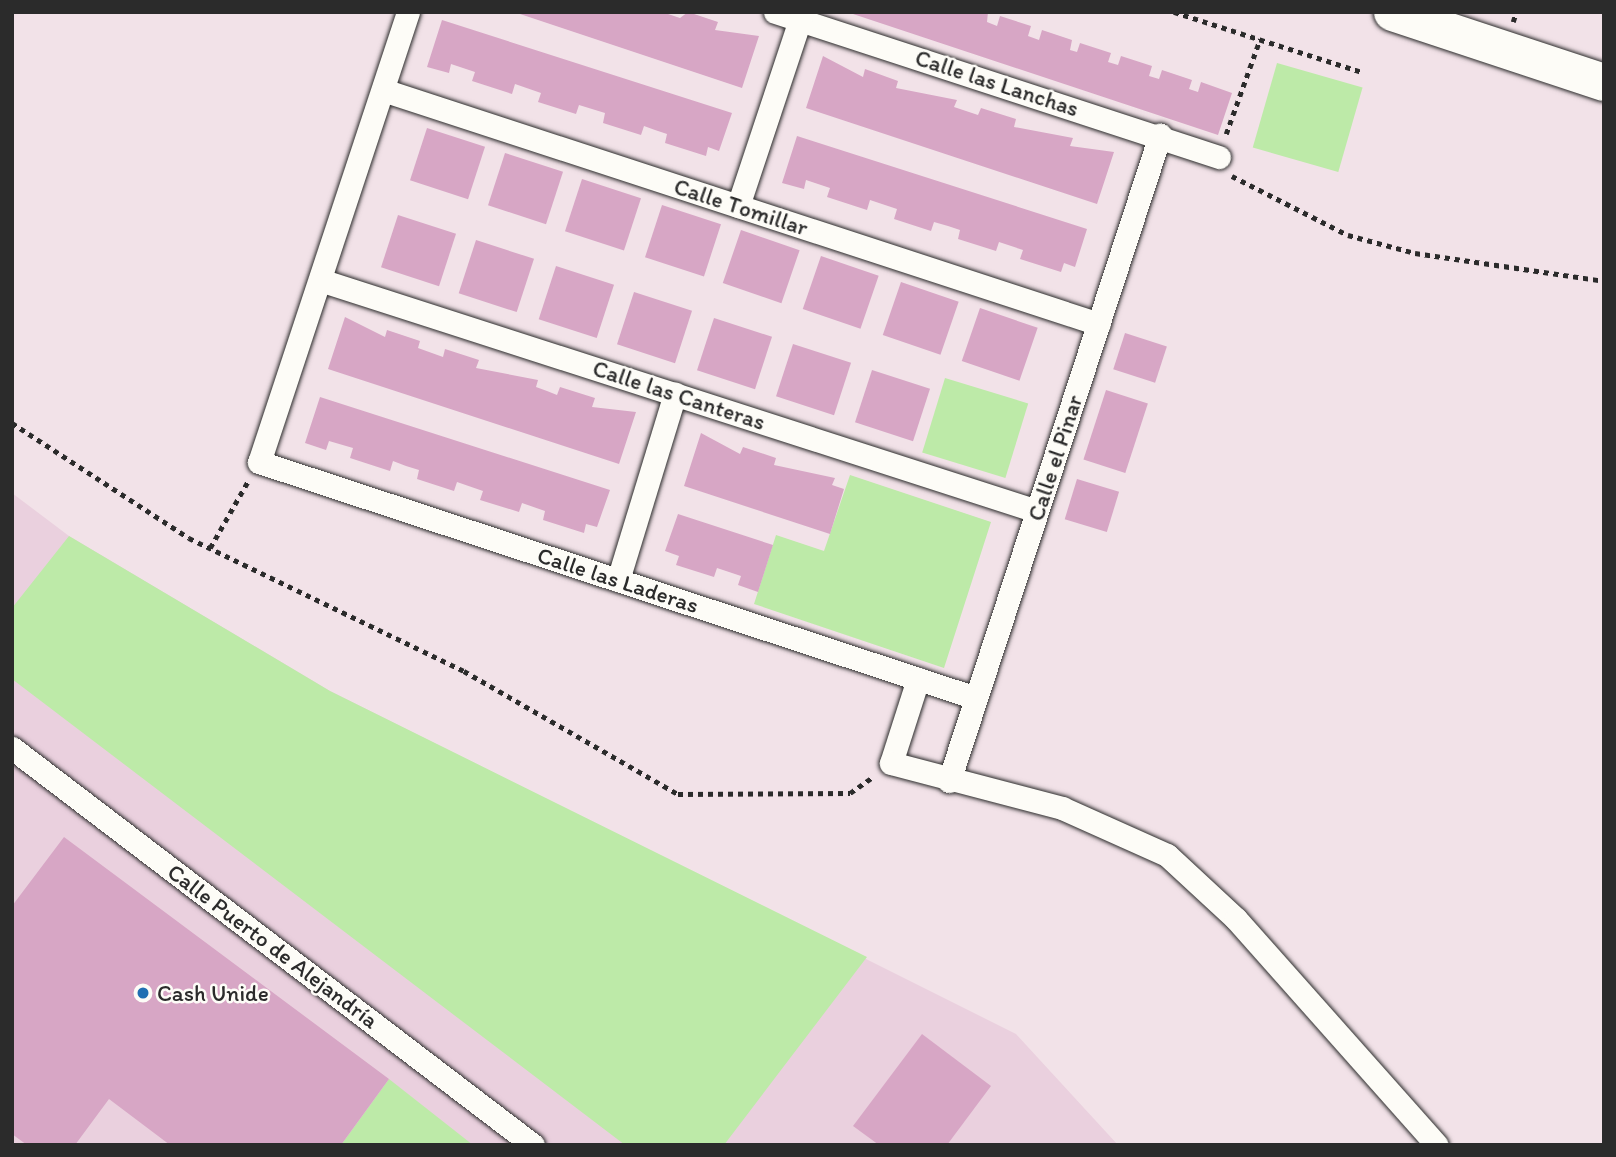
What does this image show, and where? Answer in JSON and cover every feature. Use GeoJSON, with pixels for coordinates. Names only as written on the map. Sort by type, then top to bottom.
{"type":"FeatureCollection","features":[{"type":"Feature","properties":{"kind":"main road"},"geometry":{"type":"LineString","coordinates":[[1392,12],[1604,82]]}},
{"type":"Feature","properties":{"kind":"street"},"geometry":{"type":"LineString","coordinates":[[259,462],[408,12]]}},
{"type":"Feature","properties":{"kind":"street","name":"Calle las Lanchas"},"geometry":{"type":"LineString","coordinates":[[775,12],[1160,135],[1219,157]]}},
{"type":"Feature","properties":{"kind":"street"},"geometry":{"type":"LineString","coordinates":[[738,206],[800,20]]}},
{"type":"Feature","properties":{"kind":"street","name":"Calle Tomillar"},"geometry":{"type":"LineString","coordinates":[[383,90],[1099,324]]}},
{"type":"Feature","properties":{"kind":"street","name":"Calle el Pinar"},"geometry":{"type":"LineString","coordinates":[[949,782],[1160,135]]}},
{"type":"Feature","properties":{"kind":"street","name":"Calle las Canteras"},"geometry":{"type":"LineString","coordinates":[[320,280],[1037,511]]}},
{"type":"Feature","properties":{"kind":"street"},"geometry":{"type":"LineString","coordinates":[[618,580],[675,394]]}},
{"type":"Feature","properties":{"kind":"street","name":"Calle las Laderas"},"geometry":{"type":"LineString","coordinates":[[259,462],[976,698]]}},
{"type":"Feature","properties":{"kind":"street"},"geometry":{"type":"LineString","coordinates":[[918,679],[891,763],[949,782],[1062,808],[1167,855],[1236,919],[1437,1145]]}},
{"type":"Feature","properties":{"kind":"street","name":"Calle Puerto de Alejandría"},"geometry":{"type":"LineString","coordinates":[[12,748],[533,1145]]}},
{"type":"Feature","properties":{"kind":"path"},"geometry":{"type":"LineString","coordinates":[[1174,12],[1362,72]]}},
{"type":"Feature","properties":{"kind":"path"},"geometry":{"type":"LineString","coordinates":[[1260,39],[1215,167],[1348,235],[1415,253],[1604,281]]}},
{"type":"Feature","properties":{"kind":"path"},"geometry":{"type":"LineString","coordinates":[[12,423],[210,548],[464,671],[678,794],[850,793],[891,763]]}},
{"type":"Feature","properties":{"kind":"path"},"geometry":{"type":"LineString","coordinates":[[210,548],[259,462]]}},
{"type":"Feature","properties":{"kind":"shaded area"},"geometry":{"type":"Polygon","coordinates":[[[12,493],[69,536],[330,691],[1016,1034],[1118,1145],[12,1145],[12,493]]]}},
{"type":"Feature","properties":{"kind":"green space"},"geometry":{"type":"Polygon","coordinates":[[[1277,63],[1363,88],[1338,172],[1253,148],[1277,63]]]}},
{"type":"Feature","properties":{"kind":"green space"},"geometry":{"type":"Polygon","coordinates":[[[945,378],[1028,403],[1005,478],[922,453],[945,378]]]}},
{"type":"Feature","properties":{"kind":"green space"},"geometry":{"type":"Polygon","coordinates":[[[850,475],[991,522],[944,668],[754,604],[776,535],[824,551],[850,475]]]}},
{"type":"Feature","properties":{"kind":"green space"},"geometry":{"type":"Polygon","coordinates":[[[69,536],[330,691],[867,957],[724,1145],[625,1145],[12,679],[12,608],[69,536]]]}},
{"type":"Feature","properties":{"kind":"green space"},"geometry":{"type":"Polygon","coordinates":[[[389,1079],[473,1145],[341,1145],[389,1079]]]}},
{"type":"Feature","properties":{"kind":"building"},"geometry":{"type":"Polygon","coordinates":[[[514,12],[662,12],[680,18],[688,12],[718,22],[715,30],[759,36],[742,88],[514,12]]]}},
{"type":"Feature","properties":{"kind":"building"},"geometry":{"type":"Polygon","coordinates":[[[847,12],[988,12],[987,22],[997,26],[1000,16],[1031,26],[1028,36],[1039,40],[1042,30],[1072,40],[1070,50],[1077,52],[1080,43],[1111,53],[1108,62],[1118,65],[1121,56],[1152,66],[1149,76],[1159,79],[1162,70],[1192,80],[1189,89],[1198,92],[1201,82],[1232,93],[1218,135],[847,12]]]}},
{"type":"Feature","properties":{"kind":"building"},"geometry":{"type":"Polygon","coordinates":[[[442,20],[732,113],[719,151],[708,147],[706,156],[665,143],[667,134],[644,126],[641,135],[603,123],[605,113],[579,105],[576,114],[538,102],[541,93],[515,84],[512,94],[472,81],[475,72],[451,64],[449,73],[427,67],[442,20]]]}},
{"type":"Feature","properties":{"kind":"building"},"geometry":{"type":"Polygon","coordinates":[[[823,56],[863,77],[865,69],[898,81],[896,88],[957,100],[954,107],[978,115],[981,108],[1016,119],[1014,127],[1073,138],[1070,146],[1114,152],[1097,204],[806,108],[823,56]]]}},
{"type":"Feature","properties":{"kind":"building"},"geometry":{"type":"Polygon","coordinates":[[[427,128],[485,147],[468,199],[410,180],[427,128]]]}},
{"type":"Feature","properties":{"kind":"building"},"geometry":{"type":"Polygon","coordinates":[[[797,136],[1087,229],[1075,267],[1064,263],[1061,272],[1020,259],[1023,250],[999,242],[996,251],[958,239],[960,230],[934,222],[931,231],[894,219],[897,209],[870,200],[867,210],[827,197],[830,188],[806,180],[804,189],[782,183],[797,136]]]}},
{"type":"Feature","properties":{"kind":"building"},"geometry":{"type":"Polygon","coordinates":[[[505,153],[563,172],[546,224],[488,205],[505,153]]]}},
{"type":"Feature","properties":{"kind":"building"},"geometry":{"type":"Polygon","coordinates":[[[582,179],[641,198],[624,250],[565,231],[582,179]]]}},
{"type":"Feature","properties":{"kind":"building"},"geometry":{"type":"Polygon","coordinates":[[[662,205],[721,224],[704,276],[645,257],[662,205]]]}},
{"type":"Feature","properties":{"kind":"building"},"geometry":{"type":"Polygon","coordinates":[[[398,215],[456,234],[439,286],[381,267],[398,215]]]}},
{"type":"Feature","properties":{"kind":"building"},"geometry":{"type":"Polygon","coordinates":[[[741,230],[800,250],[781,303],[723,283],[741,230]]]}},
{"type":"Feature","properties":{"kind":"building"},"geometry":{"type":"Polygon","coordinates":[[[476,240],[534,259],[517,312],[459,293],[476,240]]]}},
{"type":"Feature","properties":{"kind":"building"},"geometry":{"type":"Polygon","coordinates":[[[821,256],[879,276],[860,329],[803,309],[821,256]]]}},
{"type":"Feature","properties":{"kind":"building"},"geometry":{"type":"Polygon","coordinates":[[[556,266],[614,285],[597,338],[539,319],[556,266]]]}},
{"type":"Feature","properties":{"kind":"building"},"geometry":{"type":"Polygon","coordinates":[[[901,282],[959,302],[940,355],[883,335],[901,282]]]}},
{"type":"Feature","properties":{"kind":"building"},"geometry":{"type":"Polygon","coordinates":[[[634,292],[692,311],[675,363],[617,344],[634,292]]]}},
{"type":"Feature","properties":{"kind":"building"},"geometry":{"type":"Polygon","coordinates":[[[980,308],[1038,328],[1019,381],[962,361],[980,308]]]}},
{"type":"Feature","properties":{"kind":"building"},"geometry":{"type":"Polygon","coordinates":[[[345,317],[385,337],[387,330],[420,341],[418,348],[443,357],[445,349],[479,360],[476,368],[538,380],[536,387],[557,395],[560,387],[595,398],[592,407],[636,412],[619,464],[328,369],[345,317]]]}},
{"type":"Feature","properties":{"kind":"building"},"geometry":{"type":"Polygon","coordinates":[[[714,318],[772,337],[755,389],[697,370],[714,318]]]}},
{"type":"Feature","properties":{"kind":"building"},"geometry":{"type":"Polygon","coordinates":[[[1125,333],[1167,347],[1155,383],[1113,369],[1125,333]]]}},
{"type":"Feature","properties":{"kind":"building"},"geometry":{"type":"Polygon","coordinates":[[[793,344],[851,363],[834,415],[776,396],[793,344]]]}},
{"type":"Feature","properties":{"kind":"building"},"geometry":{"type":"Polygon","coordinates":[[[872,370],[930,389],[913,441],[855,422],[872,370]]]}},
{"type":"Feature","properties":{"kind":"building"},"geometry":{"type":"Polygon","coordinates":[[[1106,390],[1148,404],[1125,473],[1083,459],[1106,390]]]}},
{"type":"Feature","properties":{"kind":"building"},"geometry":{"type":"Polygon","coordinates":[[[320,397],[610,490],[597,527],[586,524],[584,533],[543,520],[545,511],[522,503],[519,512],[480,500],[483,491],[457,482],[454,491],[417,479],[419,470],[393,461],[390,471],[350,458],[353,448],[329,441],[326,450],[305,443],[320,397]]]}},
{"type":"Feature","properties":{"kind":"building"},"geometry":{"type":"Polygon","coordinates":[[[701,433],[740,454],[743,447],[776,458],[774,465],[835,478],[832,485],[844,489],[830,534],[684,486],[701,433]]]}},
{"type":"Feature","properties":{"kind":"building"},"geometry":{"type":"Polygon","coordinates":[[[1077,479],[1119,492],[1107,532],[1065,519],[1077,479]]]}},
{"type":"Feature","properties":{"kind":"building"},"geometry":{"type":"Polygon","coordinates":[[[678,514],[773,545],[758,592],[738,585],[741,576],[717,568],[714,577],[676,565],[679,556],[665,551],[678,514]]]}},
{"type":"Feature","properties":{"kind":"building","name":"Cash Unide"},"geometry":{"type":"Polygon","coordinates":[[[64,837],[389,1079],[341,1145],[170,1145],[109,1099],[75,1145],[27,1145],[12,1134],[12,906],[64,837]]]}},
{"type":"Feature","properties":{"kind":"building"},"geometry":{"type":"Polygon","coordinates":[[[922,1034],[991,1086],[947,1145],[879,1145],[853,1126],[922,1034]]]}},
{"type":"Feature","properties":{"kind":"place","name":"Cash Unide"},"geometry":{"type":"Point","coordinates":[143,993]}}]}
